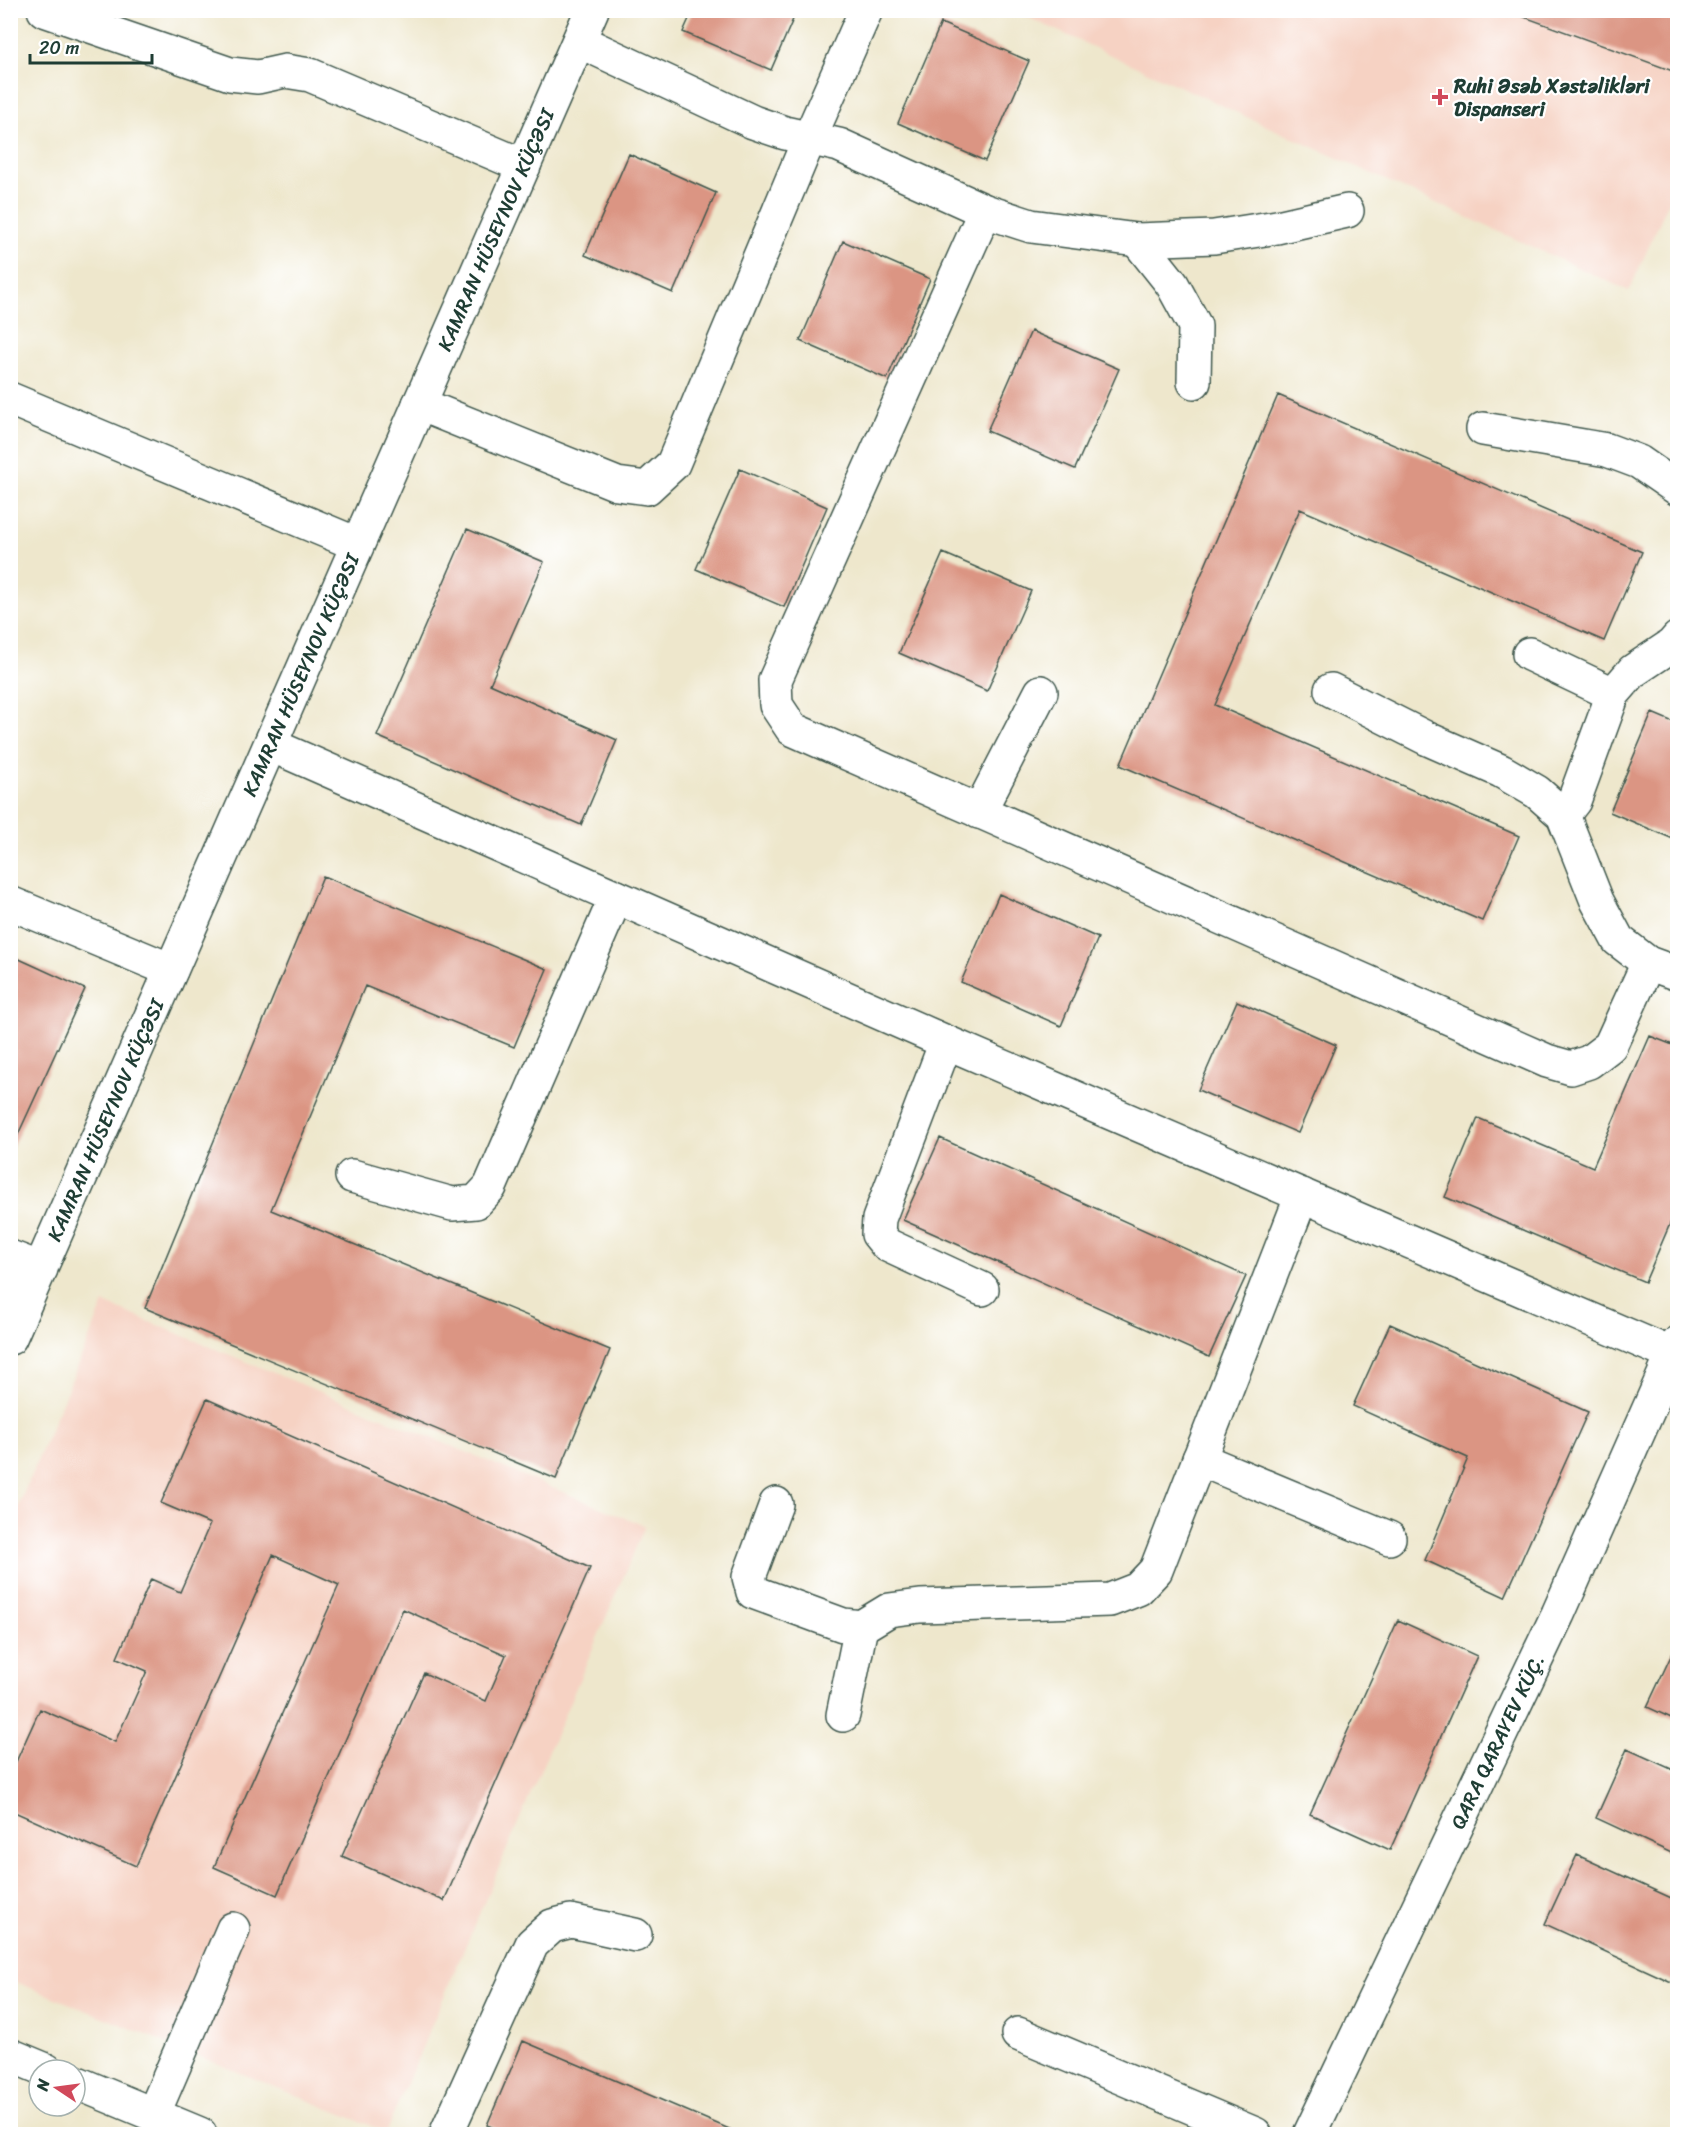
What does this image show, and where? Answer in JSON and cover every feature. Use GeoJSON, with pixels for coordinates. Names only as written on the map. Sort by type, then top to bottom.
{"type":"FeatureCollection","features":[{"type":"Feature","properties":{"kind":"street"},"geometry":{"type":"LineString","coordinates":[[44,10],[230,74],[258,77],[285,71],[310,75],[524,166]]}},
{"type":"Feature","properties":{"kind":"street","name":"KAMRAN HÜSEYNOV KÜÇƏSI"},"geometry":{"type":"LineString","coordinates":[[10,1338],[592,10]]}},
{"type":"Feature","properties":{"kind":"street"},"geometry":{"type":"LineString","coordinates":[[419,404],[617,484],[647,488],[673,464],[810,137],[866,10]]}},
{"type":"Feature","properties":{"kind":"street"},"geometry":{"type":"LineString","coordinates":[[579,41],[753,122],[839,145],[986,212],[1031,226],[1137,240],[1214,237],[1277,228],[1347,212]]}},
{"type":"Feature","properties":{"kind":"street"},"geometry":{"type":"LineString","coordinates":[[986,212],[775,680],[776,705],[792,729],[1547,1061],[1571,1068],[1589,1062],[1610,1046],[1648,963]]}},
{"type":"Feature","properties":{"kind":"street"},"geometry":{"type":"LineString","coordinates":[[1137,240],[1172,284],[1195,326],[1194,382]]}},
{"type":"Feature","properties":{"kind":"street"},"geometry":{"type":"LineString","coordinates":[[10,399],[357,544]]}},
{"type":"Feature","properties":{"kind":"street"},"geometry":{"type":"LineString","coordinates":[[1483,429],[1607,450],[1639,462],[1677,489]]}},
{"type":"Feature","properties":{"kind":"street"},"geometry":{"type":"LineString","coordinates":[[1563,815],[1574,801],[1613,694],[1633,671],[1672,645],[1677,638]]}},
{"type":"Feature","properties":{"kind":"street"},"geometry":{"type":"LineString","coordinates":[[1529,654],[1613,694]]}},
{"type":"Feature","properties":{"kind":"street"},"geometry":{"type":"LineString","coordinates":[[1331,690],[1428,739],[1501,771],[1537,792],[1563,815],[1597,902],[1618,940],[1648,963],[1677,974]]}},
{"type":"Feature","properties":{"kind":"street"},"geometry":{"type":"LineString","coordinates":[[979,812],[1041,692]]}},
{"type":"Feature","properties":{"kind":"street"},"geometry":{"type":"LineString","coordinates":[[271,745],[946,1042],[1676,1352]]}},
{"type":"Feature","properties":{"kind":"street"},"geometry":{"type":"LineString","coordinates":[[352,1176],[452,1204],[476,1202],[490,1187],[616,897]]}},
{"type":"Feature","properties":{"kind":"street"},"geometry":{"type":"LineString","coordinates":[[10,903],[171,970]]}},
{"type":"Feature","properties":{"kind":"street"},"geometry":{"type":"LineString","coordinates":[[946,1042],[879,1219],[878,1234],[887,1245],[982,1289]]}},
{"type":"Feature","properties":{"kind":"street"},"geometry":{"type":"LineString","coordinates":[[776,1504],[749,1577],[753,1592],[843,1625],[861,1627],[889,1610],[920,1606],[1110,1600],[1138,1589],[1156,1570],[1302,1195]]}},
{"type":"Feature","properties":{"kind":"street"},"geometry":{"type":"LineString","coordinates":[[10,1257],[41,1269]]}},
{"type":"Feature","properties":{"kind":"street","name":"QARA QARAYEV KÜÇ."},"geometry":{"type":"LineString","coordinates":[[1310,2134],[1557,1614],[1676,1352]]}},
{"type":"Feature","properties":{"kind":"street"},"geometry":{"type":"LineString","coordinates":[[1199,1459],[1389,1538]]}},
{"type":"Feature","properties":{"kind":"street"},"geometry":{"type":"LineString","coordinates":[[843,1715],[861,1627]]}},
{"type":"Feature","properties":{"kind":"street"},"geometry":{"type":"LineString","coordinates":[[446,2134],[532,1944],[552,1926],[571,1921],[635,1935]]}},
{"type":"Feature","properties":{"kind":"street"},"geometry":{"type":"LineString","coordinates":[[153,2115],[233,1929]]}},
{"type":"Feature","properties":{"kind":"street"},"geometry":{"type":"LineString","coordinates":[[1018,2034],[1255,2134]]}},
{"type":"Feature","properties":{"kind":"street"},"geometry":{"type":"LineString","coordinates":[[12,2062],[27,2066]]}},
{"type":"Feature","properties":{"kind":"street"},"geometry":{"type":"LineString","coordinates":[[87,2087],[200,2134]]}},
{"type":"Feature","properties":{"kind":"shaded area","name":"Ruhi Əsəb Xəstəlikləri Dispanseri"},"geometry":{"type":"Polygon","coordinates":[[[1014,11],[1677,11],[1677,183],[1629,291],[1014,11]]]}},
{"type":"Feature","properties":{"kind":"shaded area"},"geometry":{"type":"Polygon","coordinates":[[[104,1303],[645,1526],[386,2132],[11,1980],[11,1523],[104,1303]]]}},
{"type":"Feature","properties":{"kind":"building"},"geometry":{"type":"Polygon","coordinates":[[[693,10],[797,10],[771,70],[683,32],[693,10]]]}},
{"type":"Feature","properties":{"kind":"building"},"geometry":{"type":"Polygon","coordinates":[[[1508,10],[1678,10],[1678,73],[1508,11],[1508,10]]]}},
{"type":"Feature","properties":{"kind":"building"},"geometry":{"type":"Polygon","coordinates":[[[941,23],[1029,61],[985,161],[898,123],[941,23]]]}},
{"type":"Feature","properties":{"kind":"building"},"geometry":{"type":"Polygon","coordinates":[[[629,154],[716,193],[673,293],[585,255],[629,154]]]}},
{"type":"Feature","properties":{"kind":"building"},"geometry":{"type":"Polygon","coordinates":[[[843,241],[930,279],[887,379],[800,341],[843,241]]]}},
{"type":"Feature","properties":{"kind":"building"},"geometry":{"type":"Polygon","coordinates":[[[1031,331],[1119,369],[1075,469],[987,431],[1031,331]]]}},
{"type":"Feature","properties":{"kind":"building"},"geometry":{"type":"Polygon","coordinates":[[[1278,395],[1642,552],[1604,641],[1300,509],[1215,705],[1519,836],[1482,921],[1120,765],[1278,395]]]}},
{"type":"Feature","properties":{"kind":"building"},"geometry":{"type":"Polygon","coordinates":[[[740,469],[827,507],[784,607],[696,569],[740,469]]]}},
{"type":"Feature","properties":{"kind":"building"},"geometry":{"type":"Polygon","coordinates":[[[467,529],[544,562],[490,684],[617,740],[581,825],[377,736],[467,529]]]}},
{"type":"Feature","properties":{"kind":"building"},"geometry":{"type":"Polygon","coordinates":[[[943,553],[1031,591],[987,691],[899,653],[943,553]]]}},
{"type":"Feature","properties":{"kind":"building"},"geometry":{"type":"Polygon","coordinates":[[[1652,713],[1678,724],[1678,841],[1610,812],[1652,713]]]}},
{"type":"Feature","properties":{"kind":"building"},"geometry":{"type":"Polygon","coordinates":[[[323,876],[547,969],[514,1047],[365,986],[271,1210],[610,1350],[556,1479],[145,1308],[323,876]]]}},
{"type":"Feature","properties":{"kind":"building"},"geometry":{"type":"Polygon","coordinates":[[[999,894],[1098,938],[1061,1026],[961,982],[999,894]]]}},
{"type":"Feature","properties":{"kind":"building"},"geometry":{"type":"Polygon","coordinates":[[[17,958],[85,989],[10,1152],[10,972],[17,958]]]}},
{"type":"Feature","properties":{"kind":"building"},"geometry":{"type":"Polygon","coordinates":[[[1237,1001],[1336,1045],[1298,1133],[1198,1090],[1237,1001]]]}},
{"type":"Feature","properties":{"kind":"building"},"geometry":{"type":"Polygon","coordinates":[[[1650,1036],[1678,1047],[1678,1205],[1645,1282],[1445,1197],[1478,1118],[1593,1167],[1650,1036]]]}},
{"type":"Feature","properties":{"kind":"building"},"geometry":{"type":"Polygon","coordinates":[[[940,1138],[1246,1276],[1209,1357],[903,1220],[940,1138]]]}},
{"type":"Feature","properties":{"kind":"building"},"geometry":{"type":"Polygon","coordinates":[[[1390,1324],[1588,1412],[1505,1597],[1425,1560],[1468,1458],[1353,1406],[1390,1324]]]}},
{"type":"Feature","properties":{"kind":"building"},"geometry":{"type":"Polygon","coordinates":[[[207,1399],[590,1568],[444,1901],[342,1856],[424,1673],[486,1701],[506,1655],[403,1609],[277,1895],[214,1867],[339,1585],[273,1555],[136,1866],[10,1810],[10,1775],[40,1709],[115,1742],[147,1671],[117,1658],[151,1579],[180,1592],[210,1524],[161,1503],[207,1399]]]}},
{"type":"Feature","properties":{"kind":"building"},"geometry":{"type":"Polygon","coordinates":[[[1398,1620],[1477,1656],[1390,1850],[1310,1814],[1398,1620]]]}},
{"type":"Feature","properties":{"kind":"building"},"geometry":{"type":"Polygon","coordinates":[[[1678,1641],[1678,1721],[1647,1707],[1678,1641]]]}},
{"type":"Feature","properties":{"kind":"building"},"geometry":{"type":"Polygon","coordinates":[[[1627,1749],[1678,1772],[1678,1856],[1596,1818],[1627,1749]]]}},
{"type":"Feature","properties":{"kind":"building"},"geometry":{"type":"Polygon","coordinates":[[[1577,1855],[1678,1901],[1678,1985],[1545,1924],[1577,1855]]]}},
{"type":"Feature","properties":{"kind":"building"},"geometry":{"type":"Polygon","coordinates":[[[523,2041],[741,2134],[508,2134],[487,2125],[523,2041]]]}},
{"type":"Feature","properties":{"kind":"place","name":"Ruhi Əsəb Xəstəlikləri Dispanseri"},"geometry":{"type":"Point","coordinates":[1440,97]}}]}
